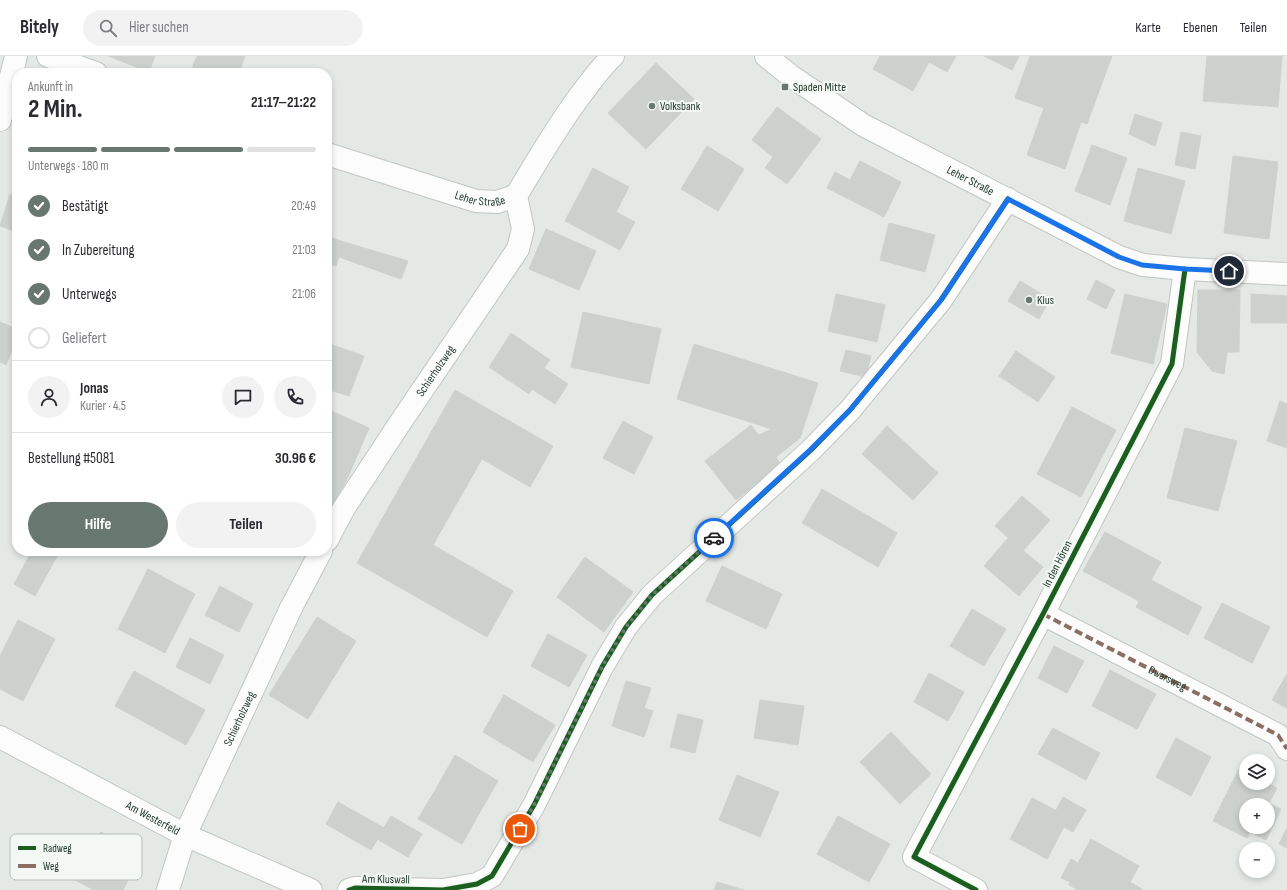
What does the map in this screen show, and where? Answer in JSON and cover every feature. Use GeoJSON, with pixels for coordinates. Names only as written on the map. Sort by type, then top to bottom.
{"type":"FeatureCollection","features":[{"type":"Feature","properties":{"kind":"street"},"geometry":{"type":"LineString","coordinates":[[13,68],[16,56]]}},
{"type":"Feature","properties":{"kind":"street"},"geometry":{"type":"LineString","coordinates":[[48,56],[82,68]]}},
{"type":"Feature","properties":{"kind":"street","name":"Leher Straße"},"geometry":{"type":"LineString","coordinates":[[332,156],[476,202],[497,202],[516,196],[546,145],[575,103],[602,67],[614,56]]}},
{"type":"Feature","properties":{"kind":"street","name":"Leher Straße"},"geometry":{"type":"LineString","coordinates":[[766,56],[791,76],[863,125],[1119,257],[1142,265],[1185,269],[1287,274]]}},
{"type":"Feature","properties":{"kind":"street"},"geometry":{"type":"LineString","coordinates":[[0,120],[12,72]]}},
{"type":"Feature","properties":{"kind":"street","name":"Schierholzweg"},"geometry":{"type":"LineString","coordinates":[[332,531],[344,508],[400,423],[518,249],[523,229],[516,196]]}},
{"type":"Feature","properties":{"kind":"street","name":"Am Kluswall"},"geometry":{"type":"LineString","coordinates":[[349,890],[355,888],[443,890],[477,884],[492,876],[534,805],[602,667],[626,627],[652,595],[810,450],[850,410],[941,300],[1008,199]]}},
{"type":"Feature","properties":{"kind":"street","name":"In den Hören"},"geometry":{"type":"LineString","coordinates":[[976,890],[914,857],[1043,614],[1172,364],[1185,269]]}},
{"type":"Feature","properties":{"kind":"street","name":"Schierholzweg"},"geometry":{"type":"LineString","coordinates":[[168,890],[185,835],[291,608],[318,556]]}},
{"type":"Feature","properties":{"kind":"street","name":"Dwarsweg"},"geometry":{"type":"LineString","coordinates":[[1043,614],[1278,735],[1287,749]]}},
{"type":"Feature","properties":{"kind":"street","name":"Am Westerfeld"},"geometry":{"type":"LineString","coordinates":[[0,737],[185,835],[311,890]]}},
{"type":"Feature","properties":{"kind":"building"},"geometry":{"type":"Polygon","coordinates":[[[108,56],[155,56],[150,68],[139,68],[108,56]]]}},
{"type":"Feature","properties":{"kind":"building"},"geometry":{"type":"Polygon","coordinates":[[[197,56],[245,56],[241,68],[192,68],[197,56]]]}},
{"type":"Feature","properties":{"kind":"building"},"geometry":{"type":"Polygon","coordinates":[[[880,56],[956,56],[947,72],[929,62],[913,91],[873,69],[880,56]]]}},
{"type":"Feature","properties":{"kind":"building"},"geometry":{"type":"Polygon","coordinates":[[[984,56],[1019,56],[1012,70],[984,56]]]}},
{"type":"Feature","properties":{"kind":"building"},"geometry":{"type":"Polygon","coordinates":[[[1030,56],[1112,56],[1087,124],[1081,122],[1065,169],[1027,155],[1044,108],[1015,98],[1030,56]]]}},
{"type":"Feature","properties":{"kind":"building"},"geometry":{"type":"Polygon","coordinates":[[[1207,56],[1282,56],[1278,107],[1203,101],[1207,56]]]}},
{"type":"Feature","properties":{"kind":"building"},"geometry":{"type":"Polygon","coordinates":[[[656,63],[694,99],[646,149],[608,113],[656,63]]]}},
{"type":"Feature","properties":{"kind":"building"},"geometry":{"type":"Polygon","coordinates":[[[777,107],[821,139],[787,184],[765,168],[773,157],[752,140],[777,107]]]}},
{"type":"Feature","properties":{"kind":"building"},"geometry":{"type":"Polygon","coordinates":[[[1135,114],[1162,123],[1155,146],[1129,134],[1135,114]]]}},
{"type":"Feature","properties":{"kind":"building"},"geometry":{"type":"Polygon","coordinates":[[[1181,132],[1201,136],[1195,169],[1175,165],[1181,132]]]}},
{"type":"Feature","properties":{"kind":"building"},"geometry":{"type":"Polygon","coordinates":[[[1092,145],[1127,158],[1110,205],[1075,191],[1092,145]]]}},
{"type":"Feature","properties":{"kind":"building"},"geometry":{"type":"Polygon","coordinates":[[[707,146],[744,169],[718,211],[681,189],[707,146]]]}},
{"type":"Feature","properties":{"kind":"building"},"geometry":{"type":"Polygon","coordinates":[[[1233,156],[1278,162],[1269,239],[1224,233],[1233,156]]]}},
{"type":"Feature","properties":{"kind":"building"},"geometry":{"type":"Polygon","coordinates":[[[860,161],[901,182],[884,217],[827,188],[835,172],[850,180],[860,161]]]}},
{"type":"Feature","properties":{"kind":"building"},"geometry":{"type":"Polygon","coordinates":[[[593,168],[629,187],[616,212],[635,222],[620,250],[565,221],[593,168]]]}},
{"type":"Feature","properties":{"kind":"building"},"geometry":{"type":"Polygon","coordinates":[[[1138,168],[1185,181],[1171,234],[1124,221],[1138,168]]]}},
{"type":"Feature","properties":{"kind":"building"},"geometry":{"type":"Polygon","coordinates":[[[10,194],[12,195],[12,230],[0,226],[10,194]]]}},
{"type":"Feature","properties":{"kind":"building"},"geometry":{"type":"Polygon","coordinates":[[[889,223],[935,235],[925,272],[880,260],[889,223]]]}},
{"type":"Feature","properties":{"kind":"building"},"geometry":{"type":"Polygon","coordinates":[[[546,229],[596,251],[579,290],[529,269],[546,229]]]}},
{"type":"Feature","properties":{"kind":"building"},"geometry":{"type":"Polygon","coordinates":[[[332,238],[344,242],[336,266],[332,265],[332,238]]]}},
{"type":"Feature","properties":{"kind":"building"},"geometry":{"type":"Polygon","coordinates":[[[344,242],[408,261],[401,279],[339,257],[344,242]]]}},
{"type":"Feature","properties":{"kind":"building"},"geometry":{"type":"Polygon","coordinates":[[[1096,280],[1115,290],[1106,309],[1087,299],[1096,280]]]}},
{"type":"Feature","properties":{"kind":"building","name":"Klus"},"geometry":{"type":"Polygon","coordinates":[[[1020,281],[1050,299],[1039,319],[1008,301],[1020,281]]]}},
{"type":"Feature","properties":{"kind":"building"},"geometry":{"type":"Polygon","coordinates":[[[1198,290],[1240,290],[1239,352],[1227,352],[1224,374],[1212,371],[1197,352],[1198,290]]]}},
{"type":"Feature","properties":{"kind":"building"},"geometry":{"type":"Polygon","coordinates":[[[836,294],[885,305],[877,342],[828,331],[836,294]]]}},
{"type":"Feature","properties":{"kind":"building"},"geometry":{"type":"Polygon","coordinates":[[[1125,294],[1167,304],[1153,364],[1111,353],[1125,294]]]}},
{"type":"Feature","properties":{"kind":"building"},"geometry":{"type":"Polygon","coordinates":[[[1251,294],[1287,296],[1287,323],[1251,323],[1251,294]]]}},
{"type":"Feature","properties":{"kind":"building"},"geometry":{"type":"Polygon","coordinates":[[[583,312],[661,329],[649,384],[571,367],[583,312]]]}},
{"type":"Feature","properties":{"kind":"building"},"geometry":{"type":"Polygon","coordinates":[[[0,322],[12,327],[12,350],[6,365],[0,362],[0,322]]]}},
{"type":"Feature","properties":{"kind":"building"},"geometry":{"type":"Polygon","coordinates":[[[511,333],[550,360],[544,368],[568,384],[555,404],[532,389],[529,394],[489,367],[511,333]]]}},
{"type":"Feature","properties":{"kind":"building"},"geometry":{"type":"Polygon","coordinates":[[[694,344],[818,383],[800,438],[677,399],[694,344]]]}},
{"type":"Feature","properties":{"kind":"building"},"geometry":{"type":"Polygon","coordinates":[[[332,345],[364,356],[349,396],[332,391],[332,345]]]}},
{"type":"Feature","properties":{"kind":"building"},"geometry":{"type":"Polygon","coordinates":[[[846,350],[871,356],[866,377],[840,371],[846,350]]]}},
{"type":"Feature","properties":{"kind":"building"},"geometry":{"type":"Polygon","coordinates":[[[1016,351],[1055,377],[1038,402],[999,376],[1016,351]]]}},
{"type":"Feature","properties":{"kind":"building"},"geometry":{"type":"Polygon","coordinates":[[[455,390],[553,446],[530,487],[482,459],[433,545],[513,591],[487,637],[357,563],[455,390]]]}},
{"type":"Feature","properties":{"kind":"building"},"geometry":{"type":"Polygon","coordinates":[[[1280,401],[1287,404],[1287,448],[1267,441],[1280,401]]]}},
{"type":"Feature","properties":{"kind":"building"},"geometry":{"type":"Polygon","coordinates":[[[1072,407],[1116,430],[1081,497],[1037,474],[1072,407]]]}},
{"type":"Feature","properties":{"kind":"building"},"geometry":{"type":"Polygon","coordinates":[[[332,411],[369,428],[348,477],[332,507],[332,411]]]}},
{"type":"Feature","properties":{"kind":"building"},"geometry":{"type":"Polygon","coordinates":[[[623,421],[653,437],[634,474],[603,458],[623,421]]]}},
{"type":"Feature","properties":{"kind":"building"},"geometry":{"type":"Polygon","coordinates":[[[751,425],[781,464],[736,500],[705,461],[751,425]]]}},
{"type":"Feature","properties":{"kind":"building"},"geometry":{"type":"Polygon","coordinates":[[[887,426],[938,473],[913,500],[862,454],[887,426]]]}},
{"type":"Feature","properties":{"kind":"building"},"geometry":{"type":"Polygon","coordinates":[[[1185,428],[1237,441],[1218,511],[1167,498],[1185,428]]]}},
{"type":"Feature","properties":{"kind":"building"},"geometry":{"type":"Polygon","coordinates":[[[772,429],[800,438],[776,457],[759,435],[772,429]]]}},
{"type":"Feature","properties":{"kind":"building"},"geometry":{"type":"Polygon","coordinates":[[[822,489],[897,533],[878,567],[802,523],[822,489]]]}},
{"type":"Feature","properties":{"kind":"building"},"geometry":{"type":"Polygon","coordinates":[[[1022,496],[1050,520],[1023,551],[995,526],[1022,496]]]}},
{"type":"Feature","properties":{"kind":"building"},"geometry":{"type":"Polygon","coordinates":[[[1105,532],[1161,562],[1139,601],[1083,571],[1105,532]]]}},
{"type":"Feature","properties":{"kind":"building"},"geometry":{"type":"Polygon","coordinates":[[[1008,538],[1043,567],[1019,596],[984,566],[1008,538]]]}},
{"type":"Feature","properties":{"kind":"building"},"geometry":{"type":"Polygon","coordinates":[[[29,556],[57,556],[35,596],[14,584],[29,556]]]}},
{"type":"Feature","properties":{"kind":"building"},"geometry":{"type":"Polygon","coordinates":[[[585,557],[633,592],[604,632],[557,597],[585,557]]]}},
{"type":"Feature","properties":{"kind":"building"},"geometry":{"type":"Polygon","coordinates":[[[722,566],[782,594],[766,629],[706,601],[722,566]]]}},
{"type":"Feature","properties":{"kind":"building"},"geometry":{"type":"Polygon","coordinates":[[[148,569],[195,594],[165,653],[118,629],[148,569]]]}},
{"type":"Feature","properties":{"kind":"building"},"geometry":{"type":"Polygon","coordinates":[[[1151,580],[1202,607],[1188,635],[1136,607],[1151,580]]]}},
{"type":"Feature","properties":{"kind":"building"},"geometry":{"type":"Polygon","coordinates":[[[220,586],[253,604],[239,632],[205,615],[220,586]]]}},
{"type":"Feature","properties":{"kind":"building"},"geometry":{"type":"Polygon","coordinates":[[[1222,603],[1270,627],[1252,663],[1204,638],[1222,603]]]}},
{"type":"Feature","properties":{"kind":"building"},"geometry":{"type":"Polygon","coordinates":[[[972,609],[1006,629],[984,666],[950,646],[972,609]]]}},
{"type":"Feature","properties":{"kind":"building"},"geometry":{"type":"Polygon","coordinates":[[[317,617],[356,641],[308,719],[269,695],[317,617]]]}},
{"type":"Feature","properties":{"kind":"building"},"geometry":{"type":"Polygon","coordinates":[[[18,620],[55,639],[23,701],[0,689],[0,656],[18,620]]]}},
{"type":"Feature","properties":{"kind":"building"},"geometry":{"type":"Polygon","coordinates":[[[548,634],[587,655],[569,687],[531,666],[548,634]]]}},
{"type":"Feature","properties":{"kind":"building"},"geometry":{"type":"Polygon","coordinates":[[[190,638],[224,655],[210,684],[176,667],[190,638]]]}},
{"type":"Feature","properties":{"kind":"building"},"geometry":{"type":"Polygon","coordinates":[[[1054,646],[1084,661],[1067,693],[1038,678],[1054,646]]]}},
{"type":"Feature","properties":{"kind":"building"},"geometry":{"type":"Polygon","coordinates":[[[1110,670],[1156,694],[1137,729],[1092,706],[1110,670]]]}},
{"type":"Feature","properties":{"kind":"building"},"geometry":{"type":"Polygon","coordinates":[[[134,671],[205,710],[186,745],[115,706],[134,671]]]}},
{"type":"Feature","properties":{"kind":"building"},"geometry":{"type":"Polygon","coordinates":[[[929,673],[964,692],[948,721],[914,702],[929,673]]]}},
{"type":"Feature","properties":{"kind":"building"},"geometry":{"type":"Polygon","coordinates":[[[1287,674],[1287,708],[1272,700],[1287,674]]]}},
{"type":"Feature","properties":{"kind":"building"},"geometry":{"type":"Polygon","coordinates":[[[626,681],[651,688],[644,708],[653,711],[644,737],[612,726],[626,681]]]}},
{"type":"Feature","properties":{"kind":"building"},"geometry":{"type":"Polygon","coordinates":[[[504,695],[555,725],[533,762],[483,732],[504,695]]]}},
{"type":"Feature","properties":{"kind":"building"},"geometry":{"type":"Polygon","coordinates":[[[760,700],[804,706],[798,745],[754,738],[760,700]]]}},
{"type":"Feature","properties":{"kind":"building"},"geometry":{"type":"Polygon","coordinates":[[[678,714],[703,720],[695,753],[670,747],[678,714]]]}},
{"type":"Feature","properties":{"kind":"building"},"geometry":{"type":"Polygon","coordinates":[[[1053,728],[1100,753],[1086,780],[1038,754],[1053,728]]]}},
{"type":"Feature","properties":{"kind":"building"},"geometry":{"type":"Polygon","coordinates":[[[891,732],[931,774],[900,804],[860,762],[891,732]]]}},
{"type":"Feature","properties":{"kind":"building"},"geometry":{"type":"Polygon","coordinates":[[[1176,738],[1211,757],[1191,796],[1156,777],[1176,738]]]}},
{"type":"Feature","properties":{"kind":"building"},"geometry":{"type":"Polygon","coordinates":[[[455,755],[498,781],[480,812],[437,787],[455,755]]]}},
{"type":"Feature","properties":{"kind":"building"},"geometry":{"type":"Polygon","coordinates":[[[1239,769],[1239,790],[1275,790],[1275,787],[1277,788],[1272,798],[1239,798],[1239,834],[1213,821],[1239,769]]]}},
{"type":"Feature","properties":{"kind":"building"},"geometry":{"type":"Polygon","coordinates":[[[737,775],[779,792],[760,837],[719,820],[737,775]]]}},
{"type":"Feature","properties":{"kind":"building"},"geometry":{"type":"Polygon","coordinates":[[[437,787],[480,812],[462,844],[418,819],[437,787]]]}},
{"type":"Feature","properties":{"kind":"building"},"geometry":{"type":"Polygon","coordinates":[[[1063,797],[1086,810],[1073,832],[1064,827],[1069,817],[1056,810],[1063,797]]]}},
{"type":"Feature","properties":{"kind":"building"},"geometry":{"type":"Polygon","coordinates":[[[1032,798],[1069,817],[1047,859],[1010,839],[1032,798]]]}},
{"type":"Feature","properties":{"kind":"building"},"geometry":{"type":"Polygon","coordinates":[[[338,802],[384,828],[371,850],[326,824],[338,802]]]}},
{"type":"Feature","properties":{"kind":"building"},"geometry":{"type":"Polygon","coordinates":[[[1275,806],[1281,809],[1275,821],[1275,806]]]}},
{"type":"Feature","properties":{"kind":"building"},"geometry":{"type":"Polygon","coordinates":[[[391,816],[422,834],[408,857],[377,839],[391,816]]]}},
{"type":"Feature","properties":{"kind":"building"},"geometry":{"type":"Polygon","coordinates":[[[838,816],[890,844],[869,882],[817,854],[838,816]]]}},
{"type":"Feature","properties":{"kind":"building"},"geometry":{"type":"Polygon","coordinates":[[[1287,828],[1287,848],[1279,844],[1287,828]]]}},
{"type":"Feature","properties":{"kind":"building"},"geometry":{"type":"Polygon","coordinates":[[[1239,834],[1249,834],[1247,838],[1239,834]]]}},
{"type":"Feature","properties":{"kind":"building"},"geometry":{"type":"Polygon","coordinates":[[[1254,834],[1269,834],[1266,840],[1254,834]]]}},
{"type":"Feature","properties":{"kind":"building"},"geometry":{"type":"Polygon","coordinates":[[[1091,839],[1139,866],[1130,882],[1142,889],[1141,890],[1078,890],[1069,885],[1070,882],[1061,878],[1071,859],[1078,863],[1091,839]]]}},
{"type":"Feature","properties":{"kind":"building"},"geometry":{"type":"Polygon","coordinates":[[[75,880],[128,880],[123,890],[94,890],[75,880]]]}},
{"type":"Feature","properties":{"kind":"building"},"geometry":{"type":"Polygon","coordinates":[[[717,882],[744,890],[714,890],[717,882]]]}},
{"type":"Feature","properties":{"kind":"marked path"},"geometry":{"type":"LineString","coordinates":[[1043,614],[1278,735],[1287,749]]}},
{"type":"Feature","properties":{"kind":"cycle path"},"geometry":{"type":"LineString","coordinates":[[349,890],[355,888],[443,890],[477,884],[492,876],[534,805],[602,667],[626,627],[652,595],[811,450],[850,410],[941,300],[1008,199]]}},
{"type":"Feature","properties":{"kind":"cycle path"},"geometry":{"type":"LineString","coordinates":[[976,890],[914,857],[1043,614],[1172,364],[1185,269]]}},
{"type":"Feature","properties":{"kind":"way so far"},"geometry":{"type":"LineString","coordinates":[[520,829],[534,805],[602,667],[626,627],[652,595],[714,538]]}},
{"type":"Feature","properties":{"kind":"place","name":"Spaden Mitte"},"geometry":{"type":"Point","coordinates":[785,87]}},
{"type":"Feature","properties":{"kind":"place","name":"Volksbank"},"geometry":{"type":"Point","coordinates":[652,106]}},
{"type":"Feature","properties":{"kind":"place","name":"Klus"},"geometry":{"type":"Point","coordinates":[1029,300]}},
{"type":"Feature","properties":{"kind":"route"},"geometry":{"type":"LineString","coordinates":[[714,538],[810,450],[850,410],[941,300],[1008,199],[1119,257],[1142,265],[1229,271]]}}]}
